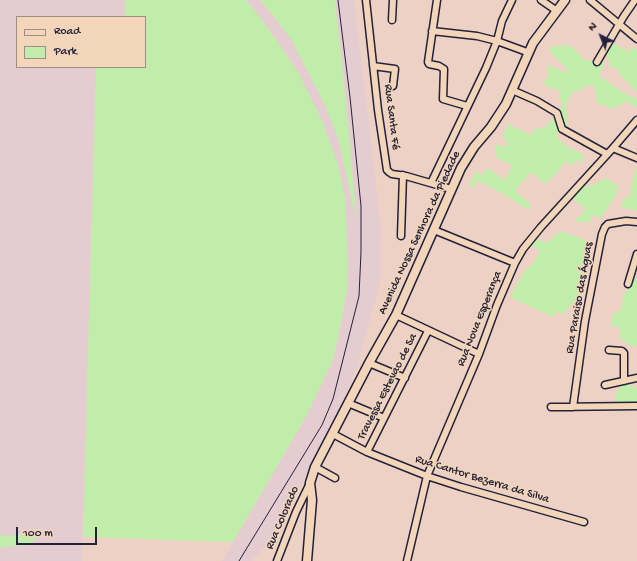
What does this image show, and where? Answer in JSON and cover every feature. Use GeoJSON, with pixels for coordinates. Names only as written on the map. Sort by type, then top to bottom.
{"type":"FeatureCollection","features":[{"type":"Feature","properties":{"kind":"street","name":"Rua Santa Fé"},"geometry":{"type":"LineString","coordinates":[[366,0],[379,116],[387,170],[392,174],[403,175],[451,189]]}},
{"type":"Feature","properties":{"kind":"street"},"geometry":{"type":"LineString","coordinates":[[392,20],[393,0]]}},
{"type":"Feature","properties":{"kind":"street"},"geometry":{"type":"LineString","coordinates":[[437,0],[428,60],[429,64],[439,66],[444,70],[443,99],[467,106]]}},
{"type":"Feature","properties":{"kind":"street"},"geometry":{"type":"LineString","coordinates":[[431,183],[486,68],[497,41],[502,21],[512,0]]}},
{"type":"Feature","properties":{"kind":"street"},"geometry":{"type":"LineString","coordinates":[[541,0],[557,11]]}},
{"type":"Feature","properties":{"kind":"street","name":"Avenida Nossa Senhora da Piedade"},"geometry":{"type":"LineString","coordinates":[[310,483],[315,468],[348,403],[396,315],[466,158],[500,114],[512,90],[527,52],[565,0]]}},
{"type":"Feature","properties":{"kind":"street"},"geometry":{"type":"LineString","coordinates":[[590,0],[637,39]]}},
{"type":"Feature","properties":{"kind":"street"},"geometry":{"type":"LineString","coordinates":[[597,62],[635,0]]}},
{"type":"Feature","properties":{"kind":"street"},"geometry":{"type":"LineString","coordinates":[[432,31],[469,35],[497,41],[527,52]]}},
{"type":"Feature","properties":{"kind":"street"},"geometry":{"type":"LineString","coordinates":[[373,66],[395,69],[393,86]]}},
{"type":"Feature","properties":{"kind":"street"},"geometry":{"type":"LineString","coordinates":[[512,90],[557,112],[562,129],[607,154]]}},
{"type":"Feature","properties":{"kind":"street","name":"Rua Nova Esperança"},"geometry":{"type":"LineString","coordinates":[[407,561],[427,476],[479,354],[496,305],[515,263],[523,249],[541,227],[637,120]]}},
{"type":"Feature","properties":{"kind":"street"},"geometry":{"type":"LineString","coordinates":[[613,148],[637,158]]}},
{"type":"Feature","properties":{"kind":"street"},"geometry":{"type":"LineString","coordinates":[[401,236],[403,175]]}},
{"type":"Feature","properties":{"kind":"street","name":"Rua Paraiso das Águas"},"geometry":{"type":"LineString","coordinates":[[573,407],[585,321],[602,234],[608,224],[626,221],[637,222]]}},
{"type":"Feature","properties":{"kind":"street"},"geometry":{"type":"LineString","coordinates":[[434,230],[515,263]]}},
{"type":"Feature","properties":{"kind":"street"},"geometry":{"type":"LineString","coordinates":[[628,284],[637,254]]}},
{"type":"Feature","properties":{"kind":"street"},"geometry":{"type":"LineString","coordinates":[[396,315],[479,354]]}},
{"type":"Feature","properties":{"kind":"street","name":"Travessa Estevao de Sa"},"geometry":{"type":"LineString","coordinates":[[367,452],[428,331]]}},
{"type":"Feature","properties":{"kind":"street"},"geometry":{"type":"LineString","coordinates":[[609,350],[622,350],[624,353],[624,381]]}},
{"type":"Feature","properties":{"kind":"street"},"geometry":{"type":"LineString","coordinates":[[369,363],[404,378]]}},
{"type":"Feature","properties":{"kind":"street"},"geometry":{"type":"LineString","coordinates":[[605,385],[637,378]]}},
{"type":"Feature","properties":{"kind":"street"},"geometry":{"type":"LineString","coordinates":[[348,403],[384,418]]}},
{"type":"Feature","properties":{"kind":"street"},"geometry":{"type":"LineString","coordinates":[[551,407],[637,406]]}},
{"type":"Feature","properties":{"kind":"street","name":"Rua Cantor Bezerra da Silva"},"geometry":{"type":"LineString","coordinates":[[333,434],[367,452],[427,476],[584,522]]}},
{"type":"Feature","properties":{"kind":"street"},"geometry":{"type":"LineString","coordinates":[[315,468],[335,478]]}},
{"type":"Feature","properties":{"kind":"street"},"geometry":{"type":"LineString","coordinates":[[307,561],[312,496],[310,483]]}},
{"type":"Feature","properties":{"kind":"street","name":"Rua Colorado"},"geometry":{"type":"LineString","coordinates":[[277,561],[296,512],[310,483]]}},
{"type":"Feature","properties":{"kind":"shaded area"},"geometry":{"type":"Polygon","coordinates":[[[0,0],[125,0],[125,16],[16,16],[16,68],[96,68],[82,561],[0,561],[0,0]]]}},
{"type":"Feature","properties":{"kind":"shaded area"},"geometry":{"type":"Polygon","coordinates":[[[246,0],[260,0],[291,39],[324,103],[338,138],[356,218],[335,0],[354,0],[381,227],[380,274],[379,287],[355,373],[337,415],[285,517],[269,543],[251,561],[222,561],[307,415],[332,362],[343,314],[347,289],[348,267],[344,196],[337,161],[322,121],[289,57],[246,0]]]}},
{"type":"Feature","properties":{"kind":"green space"},"geometry":{"type":"Polygon","coordinates":[[[125,0],[246,0],[263,21],[298,72],[322,121],[337,161],[345,196],[348,267],[347,289],[332,362],[307,415],[233,542],[83,537],[96,68],[146,68],[146,16],[125,16],[125,0]]]}},
{"type":"Feature","properties":{"kind":"green space"},"geometry":{"type":"Polygon","coordinates":[[[260,0],[335,0],[357,222],[338,138],[324,103],[291,39],[260,0]]]}},
{"type":"Feature","properties":{"kind":"green space"},"geometry":{"type":"Polygon","coordinates":[[[611,42],[629,52],[632,46],[637,51],[637,92],[623,78],[616,68],[608,65],[610,61],[604,53],[611,42]]]}},
{"type":"Feature","properties":{"kind":"green space"},"geometry":{"type":"Polygon","coordinates":[[[559,44],[564,47],[569,44],[585,60],[605,62],[599,76],[623,92],[637,99],[636,108],[628,101],[612,109],[604,105],[597,104],[595,87],[588,85],[581,90],[573,92],[566,104],[568,129],[564,127],[561,117],[561,107],[563,102],[558,97],[561,93],[558,90],[543,84],[549,74],[546,68],[549,65],[566,73],[568,70],[549,51],[551,45],[554,48],[559,44]]]}},
{"type":"Feature","properties":{"kind":"green space"},"geometry":{"type":"Polygon","coordinates":[[[557,119],[560,128],[556,136],[566,146],[584,155],[581,163],[576,160],[572,166],[566,161],[557,173],[545,184],[531,172],[515,191],[531,205],[528,210],[505,195],[477,180],[474,188],[469,185],[476,171],[482,175],[488,168],[504,180],[508,175],[512,165],[497,158],[495,144],[504,147],[508,145],[503,135],[508,124],[531,135],[536,128],[544,129],[549,122],[557,119]]]}},
{"type":"Feature","properties":{"kind":"green space"},"geometry":{"type":"Polygon","coordinates":[[[637,165],[637,211],[621,207],[624,198],[629,198],[637,165]]]}},
{"type":"Feature","properties":{"kind":"green space"},"geometry":{"type":"Polygon","coordinates":[[[606,178],[618,186],[616,195],[601,218],[592,215],[590,222],[574,222],[586,209],[571,197],[584,183],[589,187],[606,178]]]}},
{"type":"Feature","properties":{"kind":"green space"},"geometry":{"type":"Polygon","coordinates":[[[560,231],[586,240],[582,298],[574,301],[564,314],[556,312],[553,317],[510,297],[525,270],[534,263],[540,251],[531,245],[536,238],[546,243],[560,231]]]}},
{"type":"Feature","properties":{"kind":"green space"},"geometry":{"type":"Polygon","coordinates":[[[633,276],[637,277],[637,346],[627,345],[626,341],[621,341],[619,327],[611,326],[612,317],[616,312],[620,311],[624,294],[627,291],[633,276]]]}},
{"type":"Feature","properties":{"kind":"green space"},"geometry":{"type":"Polygon","coordinates":[[[630,381],[633,388],[637,387],[637,402],[616,404],[615,393],[619,392],[618,383],[630,381]]]}},
{"type":"Feature","properties":{"kind":"green space"},"geometry":{"type":"Polygon","coordinates":[[[34,532],[38,536],[30,545],[0,548],[0,535],[8,536],[34,532]]]}},
{"type":"Feature","properties":{"kind":"tram line"},"geometry":{"type":"LineString","coordinates":[[239,561],[322,425],[333,399],[359,296],[361,206],[338,0]]}}]}
